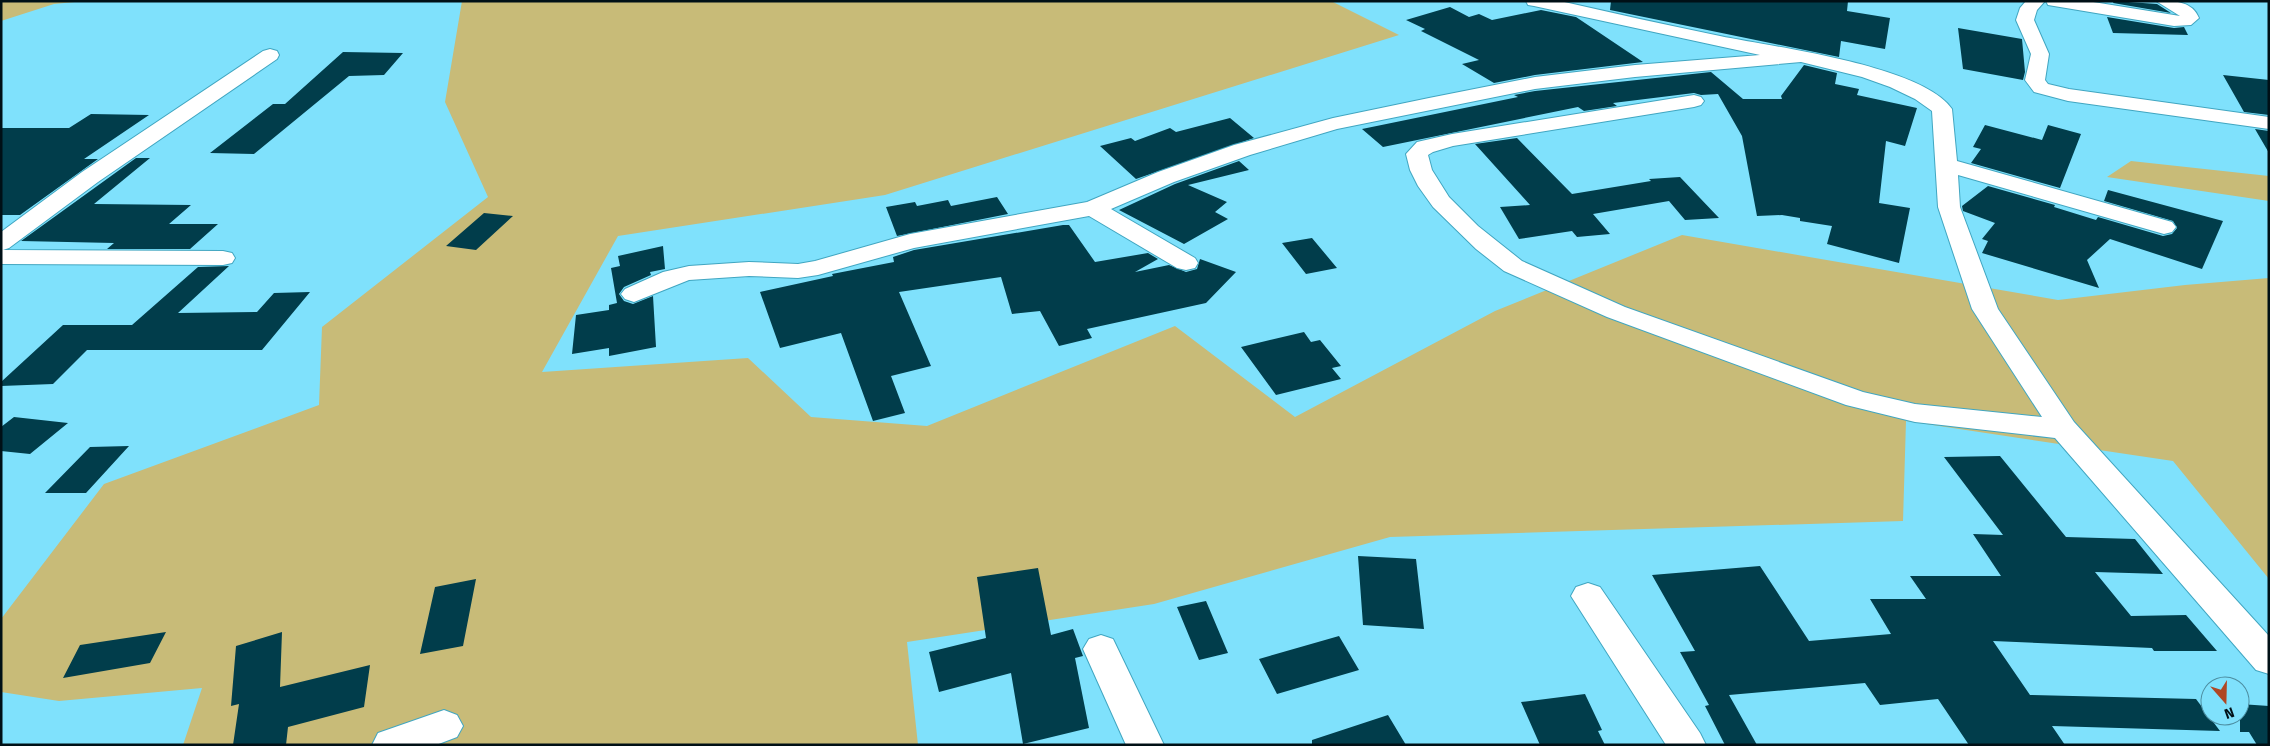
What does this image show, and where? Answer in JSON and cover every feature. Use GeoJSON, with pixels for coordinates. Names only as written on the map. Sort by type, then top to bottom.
{"type":"FeatureCollection","features":[{"type":"Feature","properties":{"kind":"street"},"geometry":{"type":"LineString","coordinates":[[1534,1],[1800,57],[1883,77],[1923,94],[1942,109],[1950,207],[1985,309],[2064,429],[2269,660]]}},
{"type":"Feature","properties":{"kind":"street"},"geometry":{"type":"LineString","coordinates":[[2036,1],[2028,8],[2025,20],[2040,54],[2035,71],[2035,80],[2041,88],[2068,95],[2269,123]]}},
{"type":"Feature","properties":{"kind":"street"},"geometry":{"type":"LineString","coordinates":[[2054,1],[2174,21],[2185,21],[2190,18],[2188,13],[2164,1]]}},
{"type":"Feature","properties":{"kind":"street"},"geometry":{"type":"LineString","coordinates":[[1,243],[90,177],[270,55]]}},
{"type":"Feature","properties":{"kind":"street"},"geometry":{"type":"LineString","coordinates":[[634,294],[672,277],[689,273],[749,268],[798,271],[818,268],[910,241],[1093,208],[1166,177],[1225,156],[1333,124],[1535,83],[1635,71],[1800,57]]}},
{"type":"Feature","properties":{"kind":"street"},"geometry":{"type":"LineString","coordinates":[[1694,101],[1442,142],[1420,150],[1417,154],[1418,161],[1425,179],[1440,201],[1481,240],[1513,266],[1616,312],[1856,399],[1916,413],[2064,429]]}},
{"type":"Feature","properties":{"kind":"street"},"geometry":{"type":"LineString","coordinates":[[1946,165],[2164,227]]}},
{"type":"Feature","properties":{"kind":"street"},"geometry":{"type":"LineString","coordinates":[[1093,208],[1186,263]]}},
{"type":"Feature","properties":{"kind":"street"},"geometry":{"type":"LineString","coordinates":[[1,257],[223,258]]}},
{"type":"Feature","properties":{"kind":"street"},"geometry":{"type":"LineString","coordinates":[[1588,596],[1687,745]]}},
{"type":"Feature","properties":{"kind":"street"},"geometry":{"type":"LineString","coordinates":[[1101,649],[1145,745]]}},
{"type":"Feature","properties":{"kind":"street"},"geometry":{"type":"LineString","coordinates":[[391,745],[444,726]]}},
{"type":"Feature","properties":{"kind":"shaded area"},"geometry":{"type":"Polygon","coordinates":[[[1,1],[85,1],[54,4],[1,21],[1,1]]]}},
{"type":"Feature","properties":{"kind":"shaded area"},"geometry":{"type":"Polygon","coordinates":[[[462,1],[1331,1],[1399,35],[885,195],[618,236],[542,372],[748,358],[811,417],[927,426],[1175,326],[1295,417],[1495,311],[1682,235],[2058,300],[2185,285],[2269,278],[2269,579],[2173,461],[1906,421],[1903,521],[1390,537],[1154,604],[907,642],[918,745],[183,745],[202,688],[59,701],[1,692],[1,619],[104,484],[319,405],[322,327],[488,197],[445,102],[462,1]]]}},
{"type":"Feature","properties":{"kind":"shaded area"},"geometry":{"type":"Polygon","coordinates":[[[2131,161],[2269,176],[2269,201],[2107,177],[2131,161]]]}},
{"type":"Feature","properties":{"kind":"building"},"geometry":{"type":"Polygon","coordinates":[[[1611,1],[1848,1],[1847,11],[1890,18],[1885,49],[1841,41],[1839,57],[1610,10],[1611,1]]]}},
{"type":"Feature","properties":{"kind":"building"},"geometry":{"type":"Polygon","coordinates":[[[2114,1],[2157,4],[2171,13],[2113,3],[2114,1]]]}},
{"type":"Feature","properties":{"kind":"building"},"geometry":{"type":"Polygon","coordinates":[[[1450,7],[1469,17],[1479,14],[1492,20],[1541,10],[1576,17],[1643,62],[1535,75],[1494,83],[1462,64],[1479,60],[1421,31],[1425,29],[1406,20],[1450,7]]]}},
{"type":"Feature","properties":{"kind":"building"},"geometry":{"type":"Polygon","coordinates":[[[2107,17],[2174,28],[2184,27],[2188,35],[2113,33],[2107,17]]]}},
{"type":"Feature","properties":{"kind":"building"},"geometry":{"type":"Polygon","coordinates":[[[1958,28],[2022,39],[2025,72],[2023,80],[1963,69],[1958,28]]]}},
{"type":"Feature","properties":{"kind":"building"},"geometry":{"type":"Polygon","coordinates":[[[343,52],[403,53],[384,75],[349,76],[254,154],[210,153],[273,104],[285,104],[343,52]]]}},
{"type":"Feature","properties":{"kind":"building"},"geometry":{"type":"Polygon","coordinates":[[[1804,65],[1837,73],[1835,84],[1859,89],[1857,95],[1917,108],[1905,146],[1886,141],[1879,203],[1910,208],[1899,263],[1827,244],[1832,226],[1800,221],[1800,218],[1782,215],[1757,216],[1742,136],[1718,94],[1701,95],[1694,93],[1613,103],[1617,106],[1584,111],[1578,107],[1383,147],[1362,129],[1518,97],[1514,95],[1535,91],[1711,72],[1743,99],[1782,99],[1781,96],[1804,65]]]}},
{"type":"Feature","properties":{"kind":"building"},"geometry":{"type":"Polygon","coordinates":[[[2223,75],[2269,80],[2269,115],[2244,112],[2223,75]]]}},
{"type":"Feature","properties":{"kind":"building"},"geometry":{"type":"Polygon","coordinates":[[[91,114],[149,115],[84,159],[98,159],[20,215],[1,215],[1,128],[69,128],[91,114]]]}},
{"type":"Feature","properties":{"kind":"building"},"geometry":{"type":"Polygon","coordinates":[[[1230,118],[1254,138],[1136,179],[1100,146],[1131,138],[1135,141],[1170,128],[1176,132],[1230,118]]]}},
{"type":"Feature","properties":{"kind":"building"},"geometry":{"type":"Polygon","coordinates":[[[1985,125],[2042,140],[2048,125],[2081,134],[2060,188],[1971,163],[1981,149],[1973,147],[1985,125]]]}},
{"type":"Feature","properties":{"kind":"building"},"geometry":{"type":"Polygon","coordinates":[[[2255,129],[2269,131],[2269,153],[2255,129]]]}},
{"type":"Feature","properties":{"kind":"building"},"geometry":{"type":"Polygon","coordinates":[[[1517,138],[1572,194],[1651,181],[1649,179],[1680,177],[1719,218],[1685,220],[1669,201],[1593,214],[1610,234],[1577,237],[1572,231],[1519,239],[1500,207],[1530,205],[1475,144],[1517,138]]]}},
{"type":"Feature","properties":{"kind":"building"},"geometry":{"type":"Polygon","coordinates":[[[136,158],[150,158],[94,204],[191,205],[169,224],[218,224],[190,249],[107,249],[114,243],[21,241],[136,158]]]}},
{"type":"Feature","properties":{"kind":"building"},"geometry":{"type":"Polygon","coordinates":[[[1239,161],[1249,170],[1188,185],[1227,202],[1215,212],[1228,219],[1184,244],[1119,210],[1175,184],[1239,161]]]}},
{"type":"Feature","properties":{"kind":"building"},"geometry":{"type":"Polygon","coordinates":[[[1988,186],[2055,205],[2054,207],[2096,220],[2098,217],[2163,236],[2172,234],[2177,228],[2173,221],[2104,201],[2108,190],[2223,221],[2202,269],[2110,239],[2087,260],[2099,288],[1982,253],[1988,241],[1982,239],[1995,223],[1963,211],[1962,206],[1988,186]]]}},
{"type":"Feature","properties":{"kind":"building"},"geometry":{"type":"Polygon","coordinates":[[[997,197],[1008,214],[897,236],[886,207],[915,202],[917,206],[948,200],[951,206],[997,197]]]}},
{"type":"Feature","properties":{"kind":"building"},"geometry":{"type":"Polygon","coordinates":[[[484,213],[513,216],[476,250],[446,246],[484,213]]]}},
{"type":"Feature","properties":{"kind":"building"},"geometry":{"type":"Polygon","coordinates":[[[1069,225],[1095,262],[1148,253],[1158,259],[1135,272],[1169,265],[1186,272],[1197,269],[1200,259],[1236,272],[1206,303],[1087,329],[1092,338],[1059,346],[1040,311],[1012,314],[1001,277],[899,292],[931,366],[891,376],[905,413],[873,421],[841,333],[780,348],[760,292],[833,276],[832,274],[894,262],[893,257],[914,250],[1069,225]]]}},
{"type":"Feature","properties":{"kind":"building"},"geometry":{"type":"Polygon","coordinates":[[[1312,238],[1337,268],[1306,274],[1282,243],[1312,238]]]}},
{"type":"Feature","properties":{"kind":"building"},"geometry":{"type":"Polygon","coordinates":[[[663,246],[665,269],[650,272],[651,275],[624,287],[619,294],[624,301],[633,304],[653,296],[656,347],[609,356],[609,348],[572,354],[576,315],[609,310],[609,305],[617,303],[611,268],[620,266],[618,256],[663,246]]]}},
{"type":"Feature","properties":{"kind":"building"},"geometry":{"type":"Polygon","coordinates":[[[229,266],[178,313],[257,312],[274,293],[310,292],[262,350],[87,350],[53,384],[1,386],[1,382],[63,325],[132,325],[198,267],[229,266]]]}},
{"type":"Feature","properties":{"kind":"building"},"geometry":{"type":"Polygon","coordinates":[[[1304,332],[1311,342],[1320,340],[1341,366],[1332,368],[1341,379],[1276,395],[1241,347],[1304,332]]]}},
{"type":"Feature","properties":{"kind":"building"},"geometry":{"type":"Polygon","coordinates":[[[14,417],[68,423],[30,454],[1,451],[1,427],[14,417]]]}},
{"type":"Feature","properties":{"kind":"building"},"geometry":{"type":"Polygon","coordinates":[[[129,446],[86,493],[45,493],[90,447],[129,446]]]}},
{"type":"Feature","properties":{"kind":"building"},"geometry":{"type":"Polygon","coordinates":[[[2000,456],[2066,537],[2135,539],[2163,574],[2095,572],[2131,616],[2186,615],[2217,651],[2154,651],[2152,648],[1993,641],[2030,695],[2196,699],[2200,704],[2200,726],[2216,726],[2220,731],[2052,726],[2065,745],[1969,745],[1938,699],[1880,705],[1865,683],[1729,695],[1757,745],[1725,745],[1705,706],[1709,705],[1680,652],[1695,651],[1652,575],[1760,566],[1809,641],[1891,634],[1870,599],[1926,599],[1910,576],[2001,576],[1973,534],[2003,535],[1944,457],[2000,456]]]}},
{"type":"Feature","properties":{"kind":"building"},"geometry":{"type":"Polygon","coordinates":[[[1358,556],[1416,559],[1424,629],[1363,625],[1358,556]]]}},
{"type":"Feature","properties":{"kind":"building"},"geometry":{"type":"Polygon","coordinates":[[[1038,568],[1051,635],[1073,629],[1083,656],[1075,658],[1089,728],[1023,744],[1011,673],[939,692],[929,652],[986,638],[977,577],[1038,568]]]}},
{"type":"Feature","properties":{"kind":"building"},"geometry":{"type":"Polygon","coordinates":[[[476,579],[463,646],[420,654],[435,587],[476,579]]]}},
{"type":"Feature","properties":{"kind":"building"},"geometry":{"type":"Polygon","coordinates":[[[1206,601],[1228,653],[1199,660],[1177,607],[1206,601]]]}},
{"type":"Feature","properties":{"kind":"building"},"geometry":{"type":"Polygon","coordinates":[[[166,632],[150,663],[63,678],[80,645],[166,632]]]}},
{"type":"Feature","properties":{"kind":"building"},"geometry":{"type":"Polygon","coordinates":[[[282,632],[280,687],[370,665],[364,707],[288,727],[286,745],[233,745],[239,704],[231,706],[236,646],[282,632]]]}},
{"type":"Feature","properties":{"kind":"building"},"geometry":{"type":"Polygon","coordinates":[[[1339,636],[1359,670],[1277,694],[1259,659],[1339,636]]]}},
{"type":"Feature","properties":{"kind":"building"},"geometry":{"type":"Polygon","coordinates":[[[1585,694],[1602,730],[1598,731],[1605,745],[1540,745],[1521,702],[1585,694]]]}},
{"type":"Feature","properties":{"kind":"building"},"geometry":{"type":"Polygon","coordinates":[[[2250,705],[2269,706],[2269,745],[2257,745],[2249,732],[2240,732],[2240,726],[2250,726],[2250,705]]]}},
{"type":"Feature","properties":{"kind":"building"},"geometry":{"type":"Polygon","coordinates":[[[1388,715],[1406,745],[1312,745],[1312,740],[1388,715]]]}}]}
